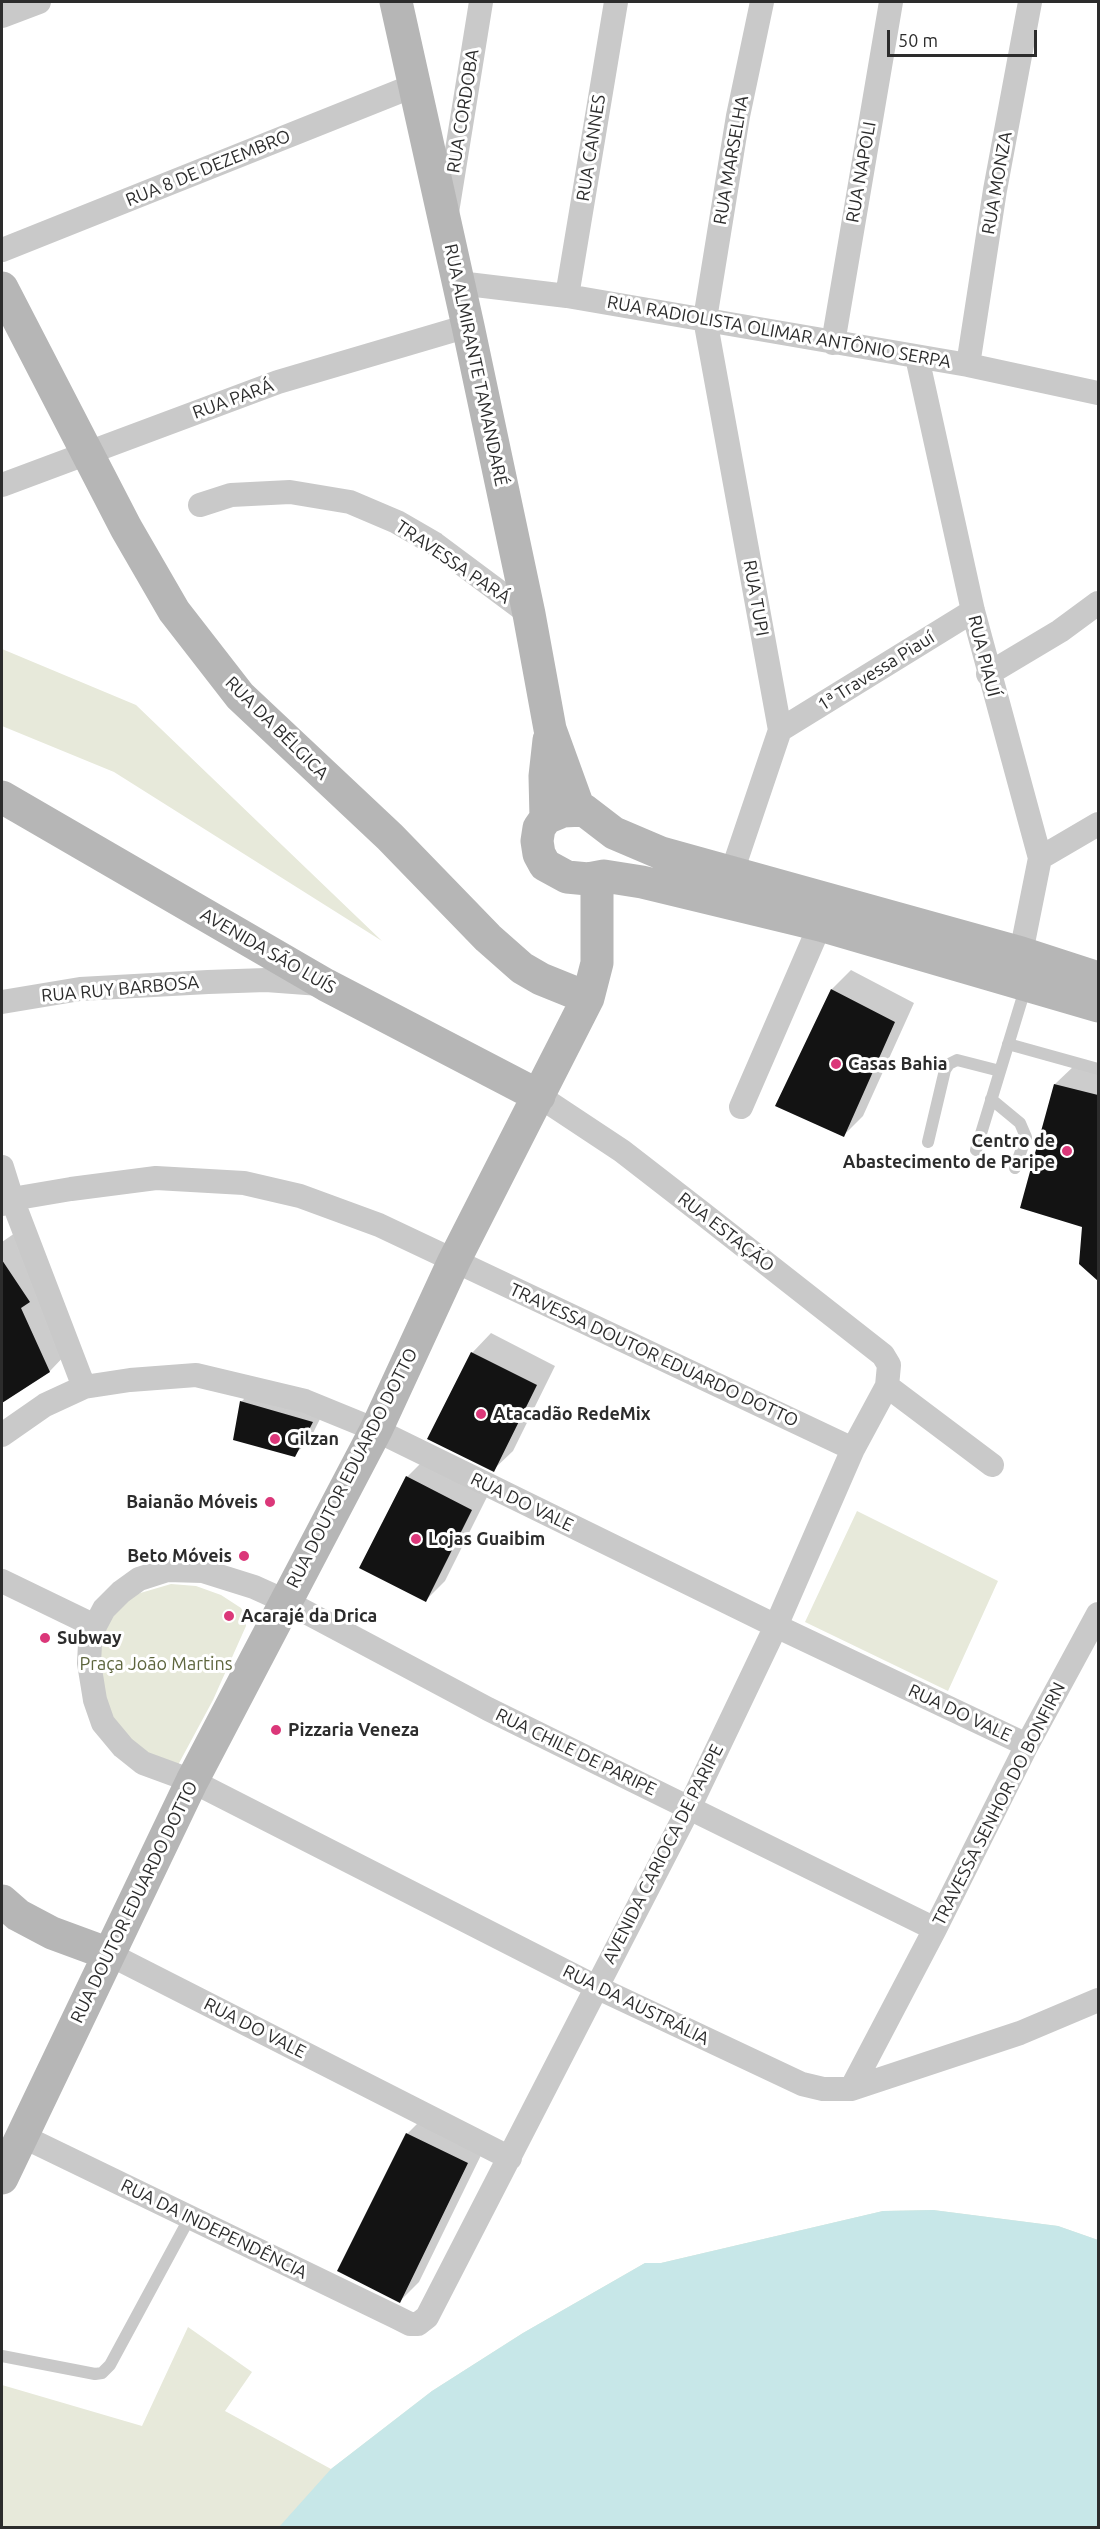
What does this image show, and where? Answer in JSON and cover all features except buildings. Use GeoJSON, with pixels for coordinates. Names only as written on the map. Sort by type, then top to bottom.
{"type":"FeatureCollection","features":[{"type":"Feature","properties":{"kind":"main road","name":"RUA ALMIRANTE TAMANDARÉ"},"geometry":{"type":"LineString","coordinates":[[396,2],[413,86],[446,221],[529,614],[550,729],[579,809]]}},
{"type":"Feature","properties":{"kind":"main road","name":"RUA DA BÉLGICA"},"geometry":{"type":"LineString","coordinates":[[2,288],[126,528],[174,611],[240,696],[390,837],[488,938],[522,969],[588,998]]}},
{"type":"Feature","properties":{"kind":"main road","name":"RUA ALMIRANTE TAMANDARÉ"},"geometry":{"type":"LineString","coordinates":[[550,729],[545,776],[546,818],[539,828],[538,854],[545,865],[567,877],[610,877],[642,882],[820,925],[1024,969]]}},
{"type":"Feature","properties":{"kind":"main road","name":"AVENIDA SÃO LUÍS"},"geometry":{"type":"LineString","coordinates":[[6,802],[264,950],[539,1096]]}},
{"type":"Feature","properties":{"kind":"main road"},"geometry":{"type":"LineString","coordinates":[[546,818],[563,811],[579,809],[590,813],[614,833],[661,853],[732,872],[1024,969],[1098,1006]]}},
{"type":"Feature","properties":{"kind":"main road","name":"RUA DOUTOR EDUARDO DOTTO"},"geometry":{"type":"LineString","coordinates":[[2,2178],[12,2129],[109,1954],[192,1781],[376,1430],[454,1261],[588,998],[597,963],[597,878]]}},
{"type":"Feature","properties":{"kind":"main road"},"geometry":{"type":"LineString","coordinates":[[1024,969],[1098,978]]}},
{"type":"Feature","properties":{"kind":"main road","name":"RUA DO VALE"},"geometry":{"type":"LineString","coordinates":[[2,1901],[18,1915],[52,1933],[109,1954]]}},
{"type":"Feature","properties":{"kind":"street"},"geometry":{"type":"LineString","coordinates":[[2,16],[39,2]]}},
{"type":"Feature","properties":{"kind":"street","name":"RUA CORDOBA"},"geometry":{"type":"LineString","coordinates":[[446,221],[481,2]]}},
{"type":"Feature","properties":{"kind":"street","name":"RUA CANNES"},"geometry":{"type":"LineString","coordinates":[[567,296],[616,2]]}},
{"type":"Feature","properties":{"kind":"street","name":"RUA MARSELHA"},"geometry":{"type":"LineString","coordinates":[[705,320],[738,116],[762,2]]}},
{"type":"Feature","properties":{"kind":"street","name":"RUA NAPOLI"},"geometry":{"type":"LineString","coordinates":[[833,343],[891,2]]}},
{"type":"Feature","properties":{"kind":"street","name":"RUA MONZA"},"geometry":{"type":"LineString","coordinates":[[968,365],[995,190],[1030,2]]}},
{"type":"Feature","properties":{"kind":"street","name":"RUA 8 DE DEZEMBRO"},"geometry":{"type":"LineString","coordinates":[[2,250],[413,86]]}},
{"type":"Feature","properties":{"kind":"street","name":"RUA RADIOLISTA OLIMAR ANTÔNIO SERPA"},"geometry":{"type":"LineString","coordinates":[[459,283],[567,296],[968,365],[1098,393]]}},
{"type":"Feature","properties":{"kind":"street","name":"RUA TUPI"},"geometry":{"type":"LineString","coordinates":[[705,320],[780,730],[732,872]]}},
{"type":"Feature","properties":{"kind":"street","name":"RUA PARÁ"},"geometry":{"type":"LineString","coordinates":[[2,485],[278,382],[468,326]]}},
{"type":"Feature","properties":{"kind":"street","name":"RUA PIAUÍ"},"geometry":{"type":"LineString","coordinates":[[917,357],[988,674],[1040,858],[1024,969]]}},
{"type":"Feature","properties":{"kind":"street","name":"TRAVESSA PARÁ"},"geometry":{"type":"LineString","coordinates":[[200,505],[231,495],[290,492],[350,502],[397,522],[435,544],[529,614]]}},
{"type":"Feature","properties":{"kind":"street"},"geometry":{"type":"LineString","coordinates":[[988,674],[1060,631],[1098,603]]}},
{"type":"Feature","properties":{"kind":"street","name":"1ª Travessa Piauí"},"geometry":{"type":"LineString","coordinates":[[780,730],[973,611]]}},
{"type":"Feature","properties":{"kind":"street"},"geometry":{"type":"LineString","coordinates":[[1040,858],[1098,824]]}},
{"type":"Feature","properties":{"kind":"street"},"geometry":{"type":"LineString","coordinates":[[741,1107],[820,925]]}},
{"type":"Feature","properties":{"kind":"street"},"geometry":{"type":"LineString","coordinates":[[239,980],[249,975],[264,950]]}},
{"type":"Feature","properties":{"kind":"street","name":"RUA RUY BARBOSA"},"geometry":{"type":"LineString","coordinates":[[2,1002],[80,989],[239,980],[326,984]]}},
{"type":"Feature","properties":{"kind":"street","name":"RUA ESTAÇÃO"},"geometry":{"type":"LineString","coordinates":[[539,1096],[622,1151],[883,1355],[889,1365],[887,1386]]}},
{"type":"Feature","properties":{"kind":"street"},"geometry":{"type":"LineString","coordinates":[[2,1167],[7,1202],[84,1387]]}},
{"type":"Feature","properties":{"kind":"street"},"geometry":{"type":"LineString","coordinates":[[7,1202],[71,1189],[156,1178],[244,1183],[300,1196],[323,1204],[379,1225],[454,1261]]}},
{"type":"Feature","properties":{"kind":"street","name":"TRAVESSA DOUTOR EDUARDO DOTTO"},"geometry":{"type":"LineString","coordinates":[[454,1261],[853,1449]]}},
{"type":"Feature","properties":{"kind":"street","name":"RUA DO VALE"},"geometry":{"type":"LineString","coordinates":[[2,1435],[45,1405],[84,1387],[130,1380],[196,1375],[305,1401],[376,1430],[776,1626],[1027,1745]]}},
{"type":"Feature","properties":{"kind":"street"},"geometry":{"type":"LineString","coordinates":[[887,1386],[992,1466]]}},
{"type":"Feature","properties":{"kind":"street","name":"AVENIDA CARIOCA DE PARIPE"},"geometry":{"type":"LineString","coordinates":[[427,2317],[689,1808],[776,1626],[853,1449],[887,1386]]}},
{"type":"Feature","properties":{"kind":"street"},"geometry":{"type":"LineString","coordinates":[[192,1781],[143,1763],[123,1747],[104,1723],[95,1700],[89,1663],[90,1644],[95,1626],[104,1609],[121,1592],[139,1579],[167,1570],[203,1571],[254,1587],[285,1601]]}},
{"type":"Feature","properties":{"kind":"street"},"geometry":{"type":"LineString","coordinates":[[2,1581],[95,1626]]}},
{"type":"Feature","properties":{"kind":"street","name":"RUA CHILE DE PARIPE"},"geometry":{"type":"LineString","coordinates":[[285,1601],[488,1710],[935,1929]]}},
{"type":"Feature","properties":{"kind":"street","name":"TRAVESSA SENHOR DO BONFIRN"},"geometry":{"type":"LineString","coordinates":[[851,2090],[1027,1745],[1098,1615]]}},
{"type":"Feature","properties":{"kind":"street","name":"RUA DA AUSTRÁLIA"},"geometry":{"type":"LineString","coordinates":[[192,1781],[596,1987],[802,2084],[823,2090],[851,2090],[1020,2033],[1098,2000]]}},
{"type":"Feature","properties":{"kind":"street","name":"RUA DO VALE"},"geometry":{"type":"LineString","coordinates":[[109,1954],[510,2158]]}},
{"type":"Feature","properties":{"kind":"street","name":"RUA DA INDEPENDÊNCIA"},"geometry":{"type":"LineString","coordinates":[[12,2129],[410,2324],[418,2324],[427,2317]]}},
{"type":"Feature","properties":{"kind":"lane"},"geometry":{"type":"LineString","coordinates":[[976,1150],[1008,1044],[1024,969]]}},
{"type":"Feature","properties":{"kind":"lane"},"geometry":{"type":"LineString","coordinates":[[1008,1044],[1098,1069]]}},
{"type":"Feature","properties":{"kind":"lane"},"geometry":{"type":"LineString","coordinates":[[928,1142],[945,1070],[949,1064],[957,1060],[1000,1071]]}},
{"type":"Feature","properties":{"kind":"lane"},"geometry":{"type":"LineString","coordinates":[[991,1099],[1020,1123],[1026,1137],[1015,1168]]}},
{"type":"Feature","properties":{"kind":"lane"},"geometry":{"type":"LineString","coordinates":[[2,2356],[95,2374],[102,2373],[110,2365],[190,2217]]}},
{"type":"Feature","properties":{"kind":"green space"},"geometry":{"type":"Polygon","coordinates":[[[2,649],[136,705],[382,941],[114,772],[2,726],[2,649]]]}},
{"type":"Feature","properties":{"kind":"green space"},"geometry":{"type":"Polygon","coordinates":[[[857,1511],[998,1581],[948,1691],[805,1622],[857,1511]]]}},
{"type":"Feature","properties":{"kind":"green space","name":"Praça João Martins"},"geometry":{"type":"Polygon","coordinates":[[[171,1584],[196,1586],[221,1595],[241,1608],[245,1615],[246,1626],[213,1700],[178,1765],[118,1747],[90,1653],[112,1613],[137,1594],[171,1584]]]}},
{"type":"Feature","properties":{"kind":"green space"},"geometry":{"type":"Polygon","coordinates":[[[933,2210],[1058,2226],[1098,2240],[1098,2527],[2,2527],[2,2385],[142,2426],[188,2327],[252,2372],[225,2411],[331,2469],[432,2391],[523,2333],[645,2263],[661,2263],[883,2211],[933,2210]]]}},
{"type":"Feature","properties":{"kind":"water"},"geometry":{"type":"Polygon","coordinates":[[[933,2210],[1058,2226],[1098,2240],[1098,2527],[279,2527],[331,2469],[432,2391],[523,2333],[645,2263],[661,2263],[883,2211],[933,2210]]]}},
{"type":"Feature","properties":{"kind":"place","name":"Casas Bahia"},"geometry":{"type":"Point","coordinates":[836,1064]}},
{"type":"Feature","properties":{"kind":"place","name":"Centro de Abastecimento de Paripe"},"geometry":{"type":"Point","coordinates":[1067,1151]}},
{"type":"Feature","properties":{"kind":"place","name":"Atacadão RedeMix"},"geometry":{"type":"Point","coordinates":[481,1414]}},
{"type":"Feature","properties":{"kind":"place","name":"Gilzan"},"geometry":{"type":"Point","coordinates":[275,1439]}},
{"type":"Feature","properties":{"kind":"place","name":"Baianão Móveis"},"geometry":{"type":"Point","coordinates":[270,1502]}},
{"type":"Feature","properties":{"kind":"place","name":"Lojas Guaibim"},"geometry":{"type":"Point","coordinates":[416,1539]}},
{"type":"Feature","properties":{"kind":"place","name":"Beto Móveis"},"geometry":{"type":"Point","coordinates":[244,1556]}},
{"type":"Feature","properties":{"kind":"place","name":"Acarajé da Drica"},"geometry":{"type":"Point","coordinates":[229,1616]}},
{"type":"Feature","properties":{"kind":"place","name":"Subway"},"geometry":{"type":"Point","coordinates":[45,1638]}},
{"type":"Feature","properties":{"kind":"place","name":"Pizzaria Veneza"},"geometry":{"type":"Point","coordinates":[276,1730]}}]}
